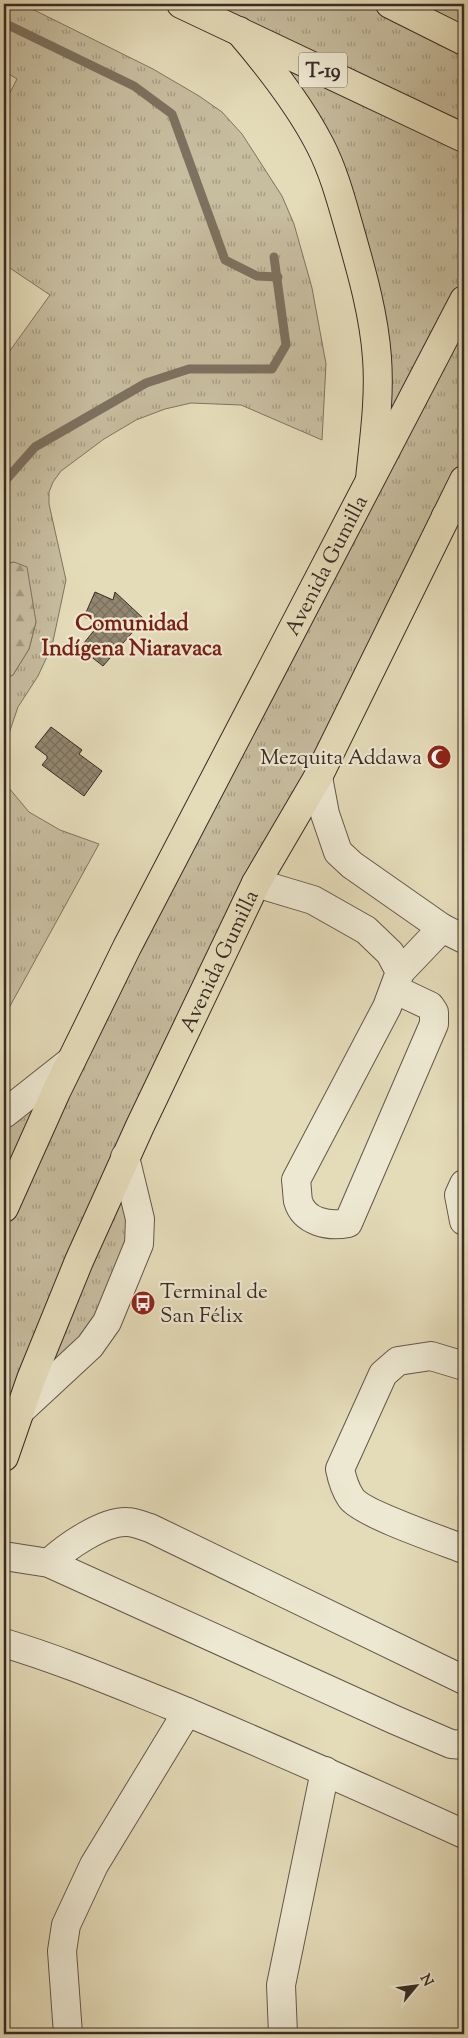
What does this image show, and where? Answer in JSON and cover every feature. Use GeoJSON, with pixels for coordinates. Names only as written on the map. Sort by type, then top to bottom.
{"type":"FeatureCollection","features":[{"type":"Feature","properties":{"kind":"main road","name":"T-19"},"geometry":{"type":"LineString","coordinates":[[181,4],[464,138]]}},
{"type":"Feature","properties":{"kind":"main road"},"geometry":{"type":"LineString","coordinates":[[390,4],[464,42]]}},
{"type":"Feature","properties":{"kind":"main road"},"geometry":{"type":"LineString","coordinates":[[239,31],[267,63],[293,101],[320,146],[340,195],[371,307],[377,358],[377,405],[370,479]]}},
{"type":"Feature","properties":{"kind":"main road","name":"Avenida Gumilla"},"geometry":{"type":"LineString","coordinates":[[4,1208],[71,1061],[132,938],[464,300]]}},
{"type":"Feature","properties":{"kind":"main road","name":"Avenida Gumilla"},"geometry":{"type":"LineString","coordinates":[[4,1456],[31,1379],[125,1157],[256,883],[318,777],[455,508],[464,480]]}},
{"type":"Feature","properties":{"kind":"street"},"geometry":{"type":"LineString","coordinates":[[256,883],[313,900],[366,930],[390,953],[397,980],[430,1006],[434,1012],[434,1024],[348,1223],[333,1226],[308,1218],[299,1202],[296,1180],[387,1007],[397,980],[453,933],[352,865],[338,852],[325,814],[318,777]]}},
{"type":"Feature","properties":{"kind":"street"},"geometry":{"type":"LineString","coordinates":[[4,1114],[71,1061]]}},
{"type":"Feature","properties":{"kind":"street"},"geometry":{"type":"LineString","coordinates":[[20,1410],[90,1346],[106,1322],[139,1244],[140,1219],[125,1157]]}},
{"type":"Feature","properties":{"kind":"street"},"geometry":{"type":"LineString","coordinates":[[464,1184],[459,1195],[464,1221]]}},
{"type":"Feature","properties":{"kind":"street"},"geometry":{"type":"LineString","coordinates":[[464,1366],[431,1356],[398,1361],[383,1374],[340,1469],[343,1482],[352,1500],[364,1508],[464,1550]]}},
{"type":"Feature","properties":{"kind":"street"},"geometry":{"type":"LineString","coordinates":[[49,1563],[64,1548],[101,1528],[127,1522],[150,1528],[464,1680]]}},
{"type":"Feature","properties":{"kind":"street"},"geometry":{"type":"LineString","coordinates":[[4,1556],[49,1563],[395,1720],[451,1744],[464,1745]]}},
{"type":"Feature","properties":{"kind":"street"},"geometry":{"type":"LineString","coordinates":[[4,1643],[54,1658],[187,1712],[325,1770],[464,1834]]}},
{"type":"Feature","properties":{"kind":"street"},"geometry":{"type":"LineString","coordinates":[[68,2034],[62,1950],[66,1925],[94,1865],[187,1712]]}},
{"type":"Feature","properties":{"kind":"street"},"geometry":{"type":"LineString","coordinates":[[283,2034],[281,1985],[325,1770]]}},
{"type":"Feature","properties":{"kind":"green space"},"geometry":{"type":"Polygon","coordinates":[[[4,4],[22,4],[153,69],[222,112],[242,134],[282,196],[294,224],[312,288],[326,364],[322,440],[241,405],[191,403],[165,409],[136,420],[104,439],[61,471],[49,492],[49,504],[66,580],[52,646],[38,676],[18,707],[4,748],[4,679],[13,675],[29,649],[36,622],[14,562],[4,565],[4,359],[50,295],[4,264],[4,104],[17,79],[4,71],[4,4]]]}},
{"type":"Feature","properties":{"kind":"green space"},"geometry":{"type":"Polygon","coordinates":[[[181,4],[464,4],[464,499],[140,1126],[139,1244],[67,1368],[4,1457],[4,1114],[71,1061],[370,479],[377,405],[357,255],[267,63],[181,4]]]}},
{"type":"Feature","properties":{"kind":"green space"},"geometry":{"type":"Polygon","coordinates":[[[14,562],[27,567],[36,622],[29,649],[13,675],[4,679],[4,565],[14,562]]]}},
{"type":"Feature","properties":{"kind":"green space"},"geometry":{"type":"Polygon","coordinates":[[[4,751],[9,788],[29,812],[60,830],[99,844],[4,1017],[4,751]]]}},
{"type":"Feature","properties":{"kind":"building"},"geometry":{"type":"Polygon","coordinates":[[[95,592],[113,600],[115,592],[144,619],[103,666],[80,648],[100,623],[84,617],[95,592]]]}},
{"type":"Feature","properties":{"kind":"building"},"geometry":{"type":"Polygon","coordinates":[[[51,727],[82,750],[79,754],[102,771],[84,796],[42,765],[47,756],[35,747],[51,727]]]}},
{"type":"Feature","properties":{"kind":"waterway"},"geometry":{"type":"LineString","coordinates":[[4,23],[134,86],[172,114],[225,260],[257,276],[278,277]]}},
{"type":"Feature","properties":{"kind":"waterway"},"geometry":{"type":"LineString","coordinates":[[4,482],[35,447],[146,383],[189,369],[272,369],[286,345],[274,257]]}},
{"type":"Feature","properties":{"kind":"place","name":"Mezquita Addawa"},"geometry":{"type":"Point","coordinates":[439,757]}},
{"type":"Feature","properties":{"kind":"place","name":"Terminal de San Félix"},"geometry":{"type":"Point","coordinates":[143,1303]}},
{"type":"Feature","properties":{"kind":"district","name":"Comunidad Indígena Niaravaca"},"geometry":{"type":"Point","coordinates":[132,634]}}]}
